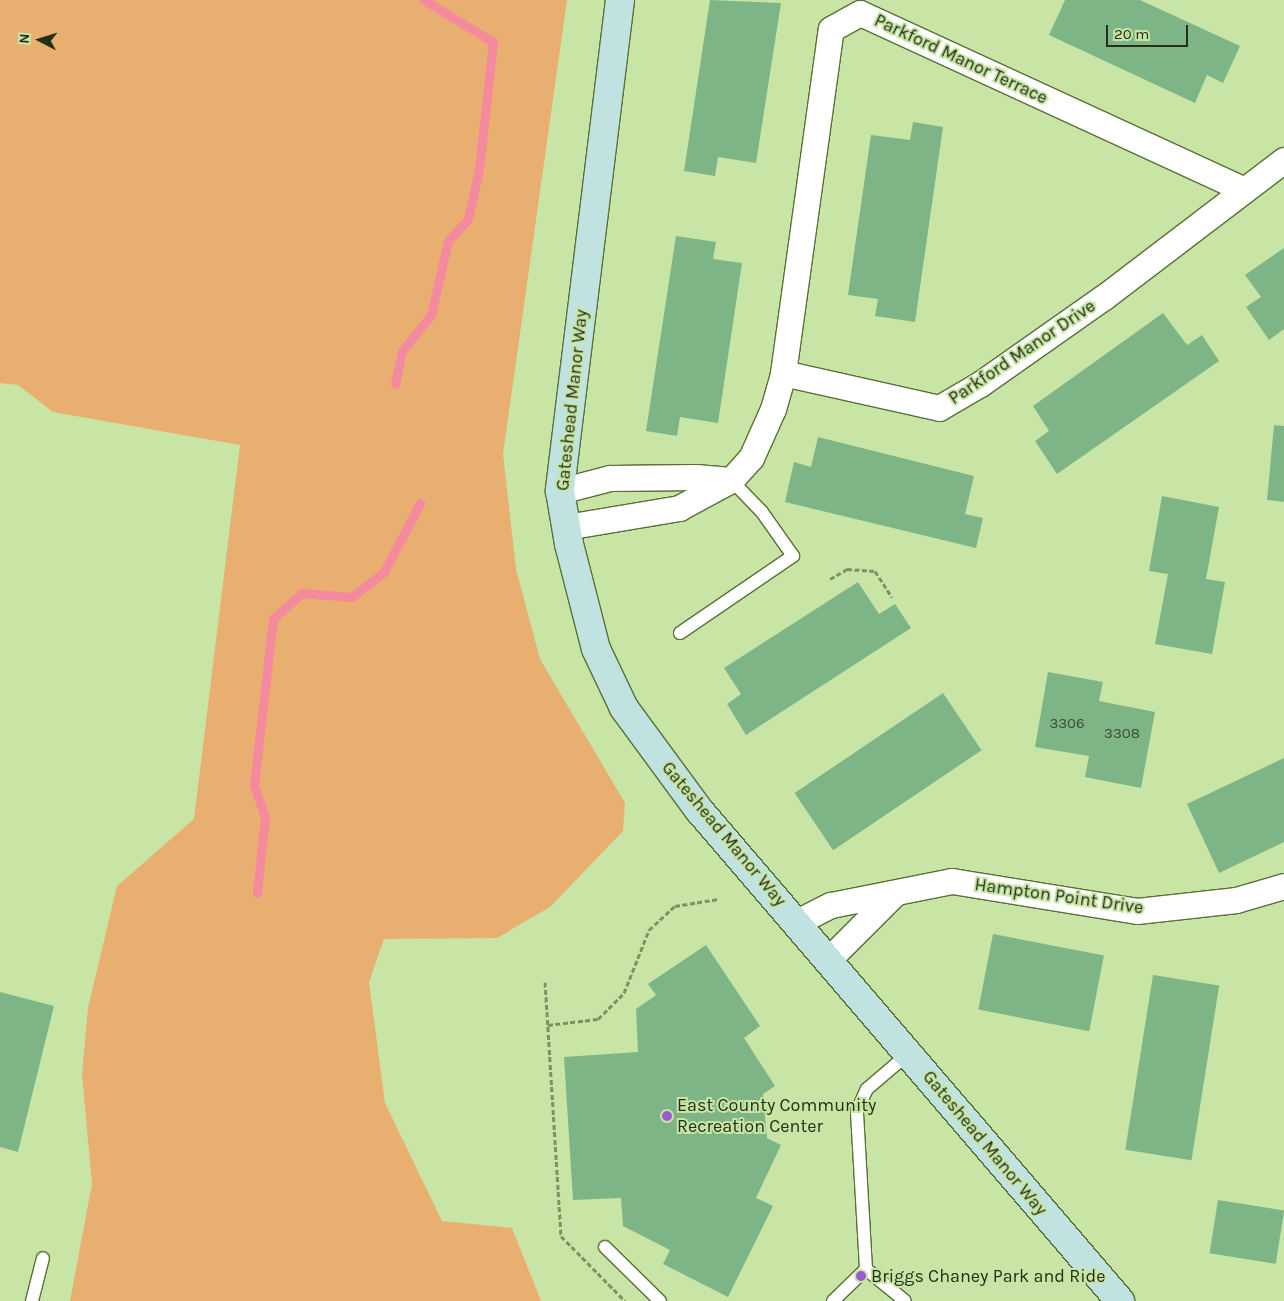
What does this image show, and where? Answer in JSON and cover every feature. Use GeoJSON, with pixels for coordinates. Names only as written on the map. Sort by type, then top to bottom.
{"type":"FeatureCollection","features":[{"type":"Feature","properties":{"kind":"street","name":"Gateshead Manor Way"},"geometry":{"type":"LineString","coordinates":[[620,0],[560,491],[566,527],[596,649],[624,708],[699,810],[828,958],[1120,1301]]}},
{"type":"Feature","properties":{"kind":"street","name":"Parkford Manor Terrace"},"geometry":{"type":"LineString","coordinates":[[783,372],[831,29],[860,13],[1244,190]]}},
{"type":"Feature","properties":{"kind":"street","name":"Parkford Manor Drive"},"geometry":{"type":"LineString","coordinates":[[783,372],[939,408],[980,384],[1104,297],[1283,159]]}},
{"type":"Feature","properties":{"kind":"street"},"geometry":{"type":"LineString","coordinates":[[566,527],[679,508],[731,480],[754,450],[774,409],[783,372]]}},
{"type":"Feature","properties":{"kind":"street"},"geometry":{"type":"LineString","coordinates":[[560,491],[610,478],[696,477],[731,480]]}},
{"type":"Feature","properties":{"kind":"street","name":"Hampton Point Drive"},"geometry":{"type":"LineString","coordinates":[[797,922],[830,905],[892,895],[952,882],[1137,911],[1236,900],[1284,886]]}},
{"type":"Feature","properties":{"kind":"street"},"geometry":{"type":"LineString","coordinates":[[828,958],[892,895]]}},
{"type":"Feature","properties":{"kind":"lane"},"geometry":{"type":"LineString","coordinates":[[680,633],[793,556],[762,512],[731,480]]}},
{"type":"Feature","properties":{"kind":"lane"},"geometry":{"type":"LineString","coordinates":[[905,1301],[866,1269],[857,1111],[867,1088],[909,1053]]}},
{"type":"Feature","properties":{"kind":"lane"},"geometry":{"type":"LineString","coordinates":[[605,1247],[660,1301]]}},
{"type":"Feature","properties":{"kind":"lane"},"geometry":{"type":"LineString","coordinates":[[32,1301],[43,1258]]}},
{"type":"Feature","properties":{"kind":"lane"},"geometry":{"type":"LineString","coordinates":[[833,1301],[866,1269]]}},
{"type":"Feature","properties":{"kind":"path"},"geometry":{"type":"LineString","coordinates":[[830,579],[847,569],[875,571],[892,597]]}},
{"type":"Feature","properties":{"kind":"path"},"geometry":{"type":"LineString","coordinates":[[548,1025],[598,1019],[624,993],[649,930],[675,906],[718,899]]}},
{"type":"Feature","properties":{"kind":"path"},"geometry":{"type":"LineString","coordinates":[[545,982],[561,1236],[625,1301]]}},
{"type":"Feature","properties":{"kind":"shaded area"},"geometry":{"type":"Polygon","coordinates":[[[0,0],[567,0],[503,454],[516,569],[540,659],[625,803],[623,831],[550,907],[497,938],[384,939],[369,982],[385,1103],[442,1221],[512,1228],[541,1301],[70,1301],[92,1184],[82,1074],[88,1008],[117,886],[194,819],[240,445],[53,412],[18,385],[0,383],[0,0]]]}},
{"type":"Feature","properties":{"kind":"building"},"geometry":{"type":"Polygon","coordinates":[[[710,0],[781,3],[756,163],[718,157],[715,176],[684,171],[710,0]]]}},
{"type":"Feature","properties":{"kind":"building"},"geometry":{"type":"Polygon","coordinates":[[[1065,0],[1140,0],[1240,46],[1223,83],[1207,75],[1195,103],[1049,35],[1065,0]]]}},
{"type":"Feature","properties":{"kind":"building"},"geometry":{"type":"Polygon","coordinates":[[[913,122],[943,127],[915,322],[875,316],[878,299],[848,295],[871,135],[910,140],[913,122]]]}},
{"type":"Feature","properties":{"kind":"building"},"geometry":{"type":"Polygon","coordinates":[[[676,236],[716,242],[713,259],[742,263],[718,423],[680,417],[677,436],[646,431],[676,236]]]}},
{"type":"Feature","properties":{"kind":"building"},"geometry":{"type":"Polygon","coordinates":[[[1284,248],[1284,329],[1269,340],[1246,307],[1261,297],[1245,275],[1284,248]]]}},
{"type":"Feature","properties":{"kind":"building"},"geometry":{"type":"Polygon","coordinates":[[[1163,313],[1187,345],[1202,335],[1219,361],[1057,474],[1035,441],[1049,431],[1033,406],[1163,313]]]}},
{"type":"Feature","properties":{"kind":"building"},"geometry":{"type":"Polygon","coordinates":[[[1274,425],[1284,426],[1284,502],[1267,500],[1274,425]]]}},
{"type":"Feature","properties":{"kind":"building"},"geometry":{"type":"Polygon","coordinates":[[[818,437],[974,476],[965,514],[983,518],[976,548],[785,502],[794,462],[811,467],[818,437]]]}},
{"type":"Feature","properties":{"kind":"building"},"geometry":{"type":"Polygon","coordinates":[[[1162,496],[1219,507],[1206,579],[1225,582],[1212,654],[1155,644],[1168,574],[1149,571],[1162,496]]]}},
{"type":"Feature","properties":{"kind":"building"},"geometry":{"type":"Polygon","coordinates":[[[858,582],[879,614],[895,604],[911,628],[746,735],[727,704],[741,694],[724,668],[858,582]]]}},
{"type":"Feature","properties":{"kind":"building"},"geometry":{"type":"Polygon","coordinates":[[[1048,672],[1103,682],[1099,701],[1155,712],[1141,788],[1085,777],[1089,756],[1035,747],[1048,672]]]}},
{"type":"Feature","properties":{"kind":"building"},"geometry":{"type":"Polygon","coordinates":[[[943,693],[982,750],[833,850],[795,793],[943,693]]]}},
{"type":"Feature","properties":{"kind":"building"},"geometry":{"type":"Polygon","coordinates":[[[1284,758],[1284,842],[1219,873],[1187,804],[1284,758]]]}},
{"type":"Feature","properties":{"kind":"building"},"geometry":{"type":"Polygon","coordinates":[[[993,934],[1104,956],[1089,1031],[978,1010],[993,934]]]}},
{"type":"Feature","properties":{"kind":"building","name":"East County Community Recreation Center"},"geometry":{"type":"Polygon","coordinates":[[[706,945],[760,1026],[744,1038],[775,1086],[763,1094],[767,1138],[781,1145],[756,1198],[773,1206],[728,1297],[663,1264],[670,1250],[623,1226],[621,1198],[573,1200],[564,1057],[638,1052],[636,1009],[656,995],[648,984],[706,945]]]}},
{"type":"Feature","properties":{"kind":"building"},"geometry":{"type":"Polygon","coordinates":[[[1153,975],[1219,985],[1191,1160],[1125,1150],[1153,975]]]}},
{"type":"Feature","properties":{"kind":"building"},"geometry":{"type":"Polygon","coordinates":[[[0,992],[54,1006],[18,1152],[0,1147],[0,992]]]}},
{"type":"Feature","properties":{"kind":"building"},"geometry":{"type":"Polygon","coordinates":[[[1218,1200],[1284,1210],[1276,1264],[1210,1253],[1218,1200]]]}},
{"type":"Feature","properties":{"kind":"waterway"},"geometry":{"type":"LineString","coordinates":[[395,384],[402,351],[431,315],[448,241],[468,219],[479,169],[493,42],[424,0]]}},
{"type":"Feature","properties":{"kind":"waterway"},"geometry":{"type":"LineString","coordinates":[[257,893],[265,817],[254,785],[273,619],[302,593],[352,597],[384,572],[420,503]]}},
{"type":"Feature","properties":{"kind":"place","name":"East County Community Recreation Center"},"geometry":{"type":"Point","coordinates":[667,1116]}},
{"type":"Feature","properties":{"kind":"place","name":"Briggs Chaney Park and Ride"},"geometry":{"type":"Point","coordinates":[861,1276]}}]}
